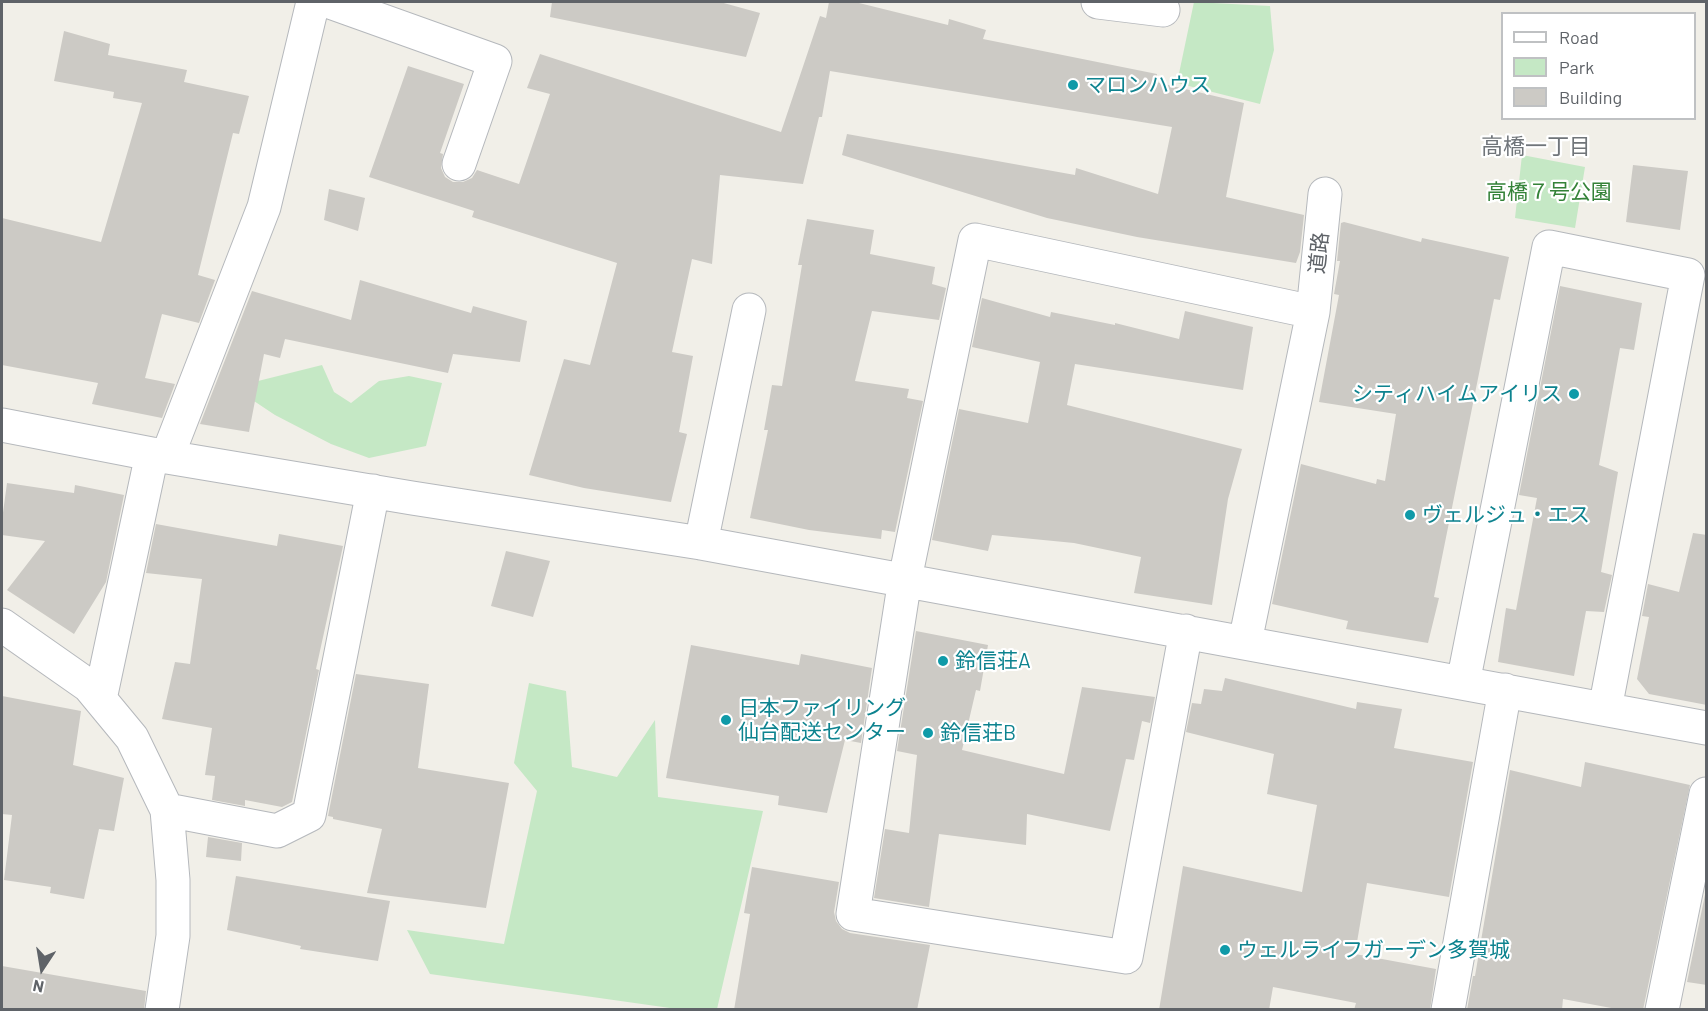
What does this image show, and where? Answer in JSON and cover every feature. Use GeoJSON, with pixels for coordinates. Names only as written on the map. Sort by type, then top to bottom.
{"type":"FeatureCollection","features":[{"type":"Feature","properties":{"kind":"street"},"geometry":{"type":"LineString","coordinates":[[100,699],[159,455],[264,207],[313,2]]}},
{"type":"Feature","properties":{"kind":"street"},"geometry":{"type":"LineString","coordinates":[[330,2],[495,61],[459,164]]}},
{"type":"Feature","properties":{"kind":"street"},"geometry":{"type":"LineString","coordinates":[[1098,2],[1163,10]]}},
{"type":"Feature","properties":{"kind":"street","name":"道路"},"geometry":{"type":"LineString","coordinates":[[1245,642],[1313,312],[1325,194]]}},
{"type":"Feature","properties":{"kind":"street"},"geometry":{"type":"LineString","coordinates":[[1186,631],[1126,957],[853,914],[905,579],[975,240],[1313,312]]}},
{"type":"Feature","properties":{"kind":"street"},"geometry":{"type":"LineString","coordinates":[[1463,683],[1549,247],[1688,275],[1605,709]]}},
{"type":"Feature","properties":{"kind":"street"},"geometry":{"type":"LineString","coordinates":[[701,543],[749,310]]}},
{"type":"Feature","properties":{"kind":"street"},"geometry":{"type":"LineString","coordinates":[[2,425],[159,455],[701,543],[905,579],[1707,728]]}},
{"type":"Feature","properties":{"kind":"street"},"geometry":{"type":"LineString","coordinates":[[167,810],[277,831],[309,815],[373,491]]}},
{"type":"Feature","properties":{"kind":"street"},"geometry":{"type":"LineString","coordinates":[[2,625],[89,687],[100,699],[132,738],[167,810],[173,880],[174,936],[162,1010]]}},
{"type":"Feature","properties":{"kind":"street"},"geometry":{"type":"LineString","coordinates":[[1448,1010],[1505,690]]}},
{"type":"Feature","properties":{"kind":"street"},"geometry":{"type":"LineString","coordinates":[[1662,1010],[1707,794]]}},
{"type":"Feature","properties":{"kind":"green space"},"geometry":{"type":"Polygon","coordinates":[[[1194,2],[1270,6],[1274,50],[1260,104],[1177,83],[1194,2]]]}},
{"type":"Feature","properties":{"kind":"green space","name":"高橋７号公園"},"geometry":{"type":"Polygon","coordinates":[[[1522,155],[1585,167],[1575,228],[1515,218],[1522,155]]]}},
{"type":"Feature","properties":{"kind":"green space"},"geometry":{"type":"Polygon","coordinates":[[[322,365],[334,392],[351,403],[379,381],[409,376],[442,383],[426,446],[369,458],[331,444],[275,415],[254,401],[254,382],[322,365]]]}},
{"type":"Feature","properties":{"kind":"green space"},"geometry":{"type":"Polygon","coordinates":[[[529,683],[566,691],[572,767],[617,777],[655,720],[658,797],[763,811],[717,1009],[677,1009],[430,974],[407,930],[504,944],[537,791],[514,763],[529,683]]]}},
{"type":"Feature","properties":{"kind":"building"},"geometry":{"type":"Polygon","coordinates":[[[552,2],[720,2],[760,13],[746,57],[550,17],[552,2]]]}},
{"type":"Feature","properties":{"kind":"building"},"geometry":{"type":"Polygon","coordinates":[[[829,2],[855,2],[948,25],[949,19],[986,30],[983,39],[1157,74],[1156,82],[1244,103],[1226,197],[1304,215],[1300,252],[1296,263],[1137,237],[1047,218],[842,155],[847,134],[1075,175],[1076,168],[1158,194],[1172,127],[830,71],[822,117],[819,117],[803,184],[720,175],[712,264],[692,259],[672,352],[693,356],[679,432],[687,434],[671,502],[584,488],[529,475],[564,359],[590,365],[617,263],[472,217],[474,211],[369,177],[408,66],[464,84],[440,153],[443,154],[441,168],[445,177],[453,182],[463,182],[472,178],[477,170],[519,184],[550,94],[527,88],[540,54],[781,132],[820,16],[826,18],[829,2]]]}},
{"type":"Feature","properties":{"kind":"building"},"geometry":{"type":"Polygon","coordinates":[[[64,31],[110,44],[108,55],[187,70],[184,82],[249,96],[239,134],[233,133],[198,275],[215,280],[199,323],[162,314],[145,378],[175,384],[162,418],[92,404],[98,383],[2,365],[2,218],[101,242],[142,103],[113,98],[114,92],[54,81],[64,31]]]}},
{"type":"Feature","properties":{"kind":"building"},"geometry":{"type":"Polygon","coordinates":[[[1633,165],[1688,171],[1680,230],[1626,222],[1633,165]]]}},
{"type":"Feature","properties":{"kind":"building"},"geometry":{"type":"Polygon","coordinates":[[[329,189],[365,198],[358,231],[324,220],[329,189]]]}},
{"type":"Feature","properties":{"kind":"building"},"geometry":{"type":"Polygon","coordinates":[[[807,219],[874,230],[870,254],[935,267],[932,284],[946,288],[939,320],[872,311],[855,381],[909,389],[907,398],[923,401],[895,532],[882,530],[881,539],[809,530],[750,518],[768,430],[764,430],[772,385],[782,386],[802,265],[798,265],[807,219]]]}},
{"type":"Feature","properties":{"kind":"building"},"geometry":{"type":"Polygon","coordinates":[[[1341,223],[1421,242],[1422,238],[1509,257],[1500,300],[1494,299],[1434,597],[1439,598],[1428,643],[1346,629],[1348,621],[1272,604],[1301,464],[1376,484],[1377,479],[1385,481],[1396,414],[1319,402],[1339,295],[1334,294],[1340,261],[1337,261],[1341,223]]]}},
{"type":"Feature","properties":{"kind":"building"},"geometry":{"type":"Polygon","coordinates":[[[360,280],[471,313],[473,306],[527,321],[520,362],[453,354],[448,373],[285,339],[280,358],[264,354],[249,432],[200,424],[252,291],[351,320],[360,280]]]}},
{"type":"Feature","properties":{"kind":"building"},"geometry":{"type":"Polygon","coordinates":[[[1560,286],[1642,303],[1634,350],[1620,348],[1599,465],[1618,472],[1601,572],[1612,575],[1604,612],[1586,611],[1574,676],[1498,662],[1506,608],[1516,610],[1537,498],[1519,495],[1560,286]]]}},
{"type":"Feature","properties":{"kind":"building"},"geometry":{"type":"Polygon","coordinates":[[[982,298],[1050,317],[1051,312],[1115,325],[1115,323],[1179,339],[1185,311],[1253,327],[1243,390],[1075,364],[1067,405],[1242,449],[1228,499],[1212,605],[1134,593],[1141,557],[1074,543],[992,535],[988,551],[932,540],[959,409],[1028,423],[1040,362],[972,347],[982,298]]]}},
{"type":"Feature","properties":{"kind":"building"},"geometry":{"type":"Polygon","coordinates":[[[7,483],[74,493],[75,485],[124,495],[106,582],[74,634],[7,590],[45,541],[2,535],[7,483]]]}},
{"type":"Feature","properties":{"kind":"building"},"geometry":{"type":"Polygon","coordinates":[[[156,524],[277,546],[279,534],[343,546],[316,669],[319,670],[292,802],[282,807],[245,800],[245,806],[212,800],[215,776],[205,775],[212,728],[162,719],[175,662],[190,664],[202,579],[146,573],[156,524]]]}},
{"type":"Feature","properties":{"kind":"building"},"geometry":{"type":"Polygon","coordinates":[[[1693,533],[1707,535],[1707,705],[1649,694],[1637,679],[1649,617],[1642,616],[1648,584],[1679,592],[1693,533]]]}},
{"type":"Feature","properties":{"kind":"building"},"geometry":{"type":"Polygon","coordinates":[[[506,551],[550,561],[533,617],[491,606],[506,551]]]}},
{"type":"Feature","properties":{"kind":"building"},"geometry":{"type":"Polygon","coordinates":[[[916,631],[988,645],[980,691],[976,690],[962,750],[1064,774],[1082,687],[1155,697],[1150,723],[1142,721],[1134,760],[1126,759],[1110,831],[1027,814],[1026,845],[939,834],[929,907],[874,898],[885,829],[909,833],[917,755],[897,751],[916,631]]]}},
{"type":"Feature","properties":{"kind":"building"},"geometry":{"type":"Polygon","coordinates":[[[691,645],[799,665],[801,654],[872,668],[861,743],[845,740],[827,813],[778,805],[779,796],[666,778],[691,645]]]}},
{"type":"Feature","properties":{"kind":"building"},"geometry":{"type":"Polygon","coordinates":[[[356,674],[429,684],[418,768],[509,783],[486,908],[367,893],[382,829],[328,816],[356,674]]]}},
{"type":"Feature","properties":{"kind":"building"},"geometry":{"type":"Polygon","coordinates":[[[1225,678],[1356,709],[1357,702],[1402,709],[1394,748],[1473,762],[1449,897],[1367,883],[1355,954],[1436,969],[1430,1010],[1354,1010],[1356,1003],[1273,987],[1269,1010],[1159,1010],[1183,866],[1302,892],[1317,805],[1267,794],[1274,754],[1186,732],[1192,703],[1201,704],[1204,689],[1222,691],[1225,678]]]}},
{"type":"Feature","properties":{"kind":"building"},"geometry":{"type":"Polygon","coordinates":[[[2,696],[81,711],[73,765],[124,778],[114,831],[99,829],[84,899],[50,893],[51,887],[4,880],[12,815],[2,814],[2,696]]]}},
{"type":"Feature","properties":{"kind":"building"},"geometry":{"type":"Polygon","coordinates":[[[1585,762],[1690,785],[1643,1010],[1622,1010],[1563,999],[1562,1010],[1467,1010],[1473,976],[1475,976],[1510,770],[1581,787],[1585,762]]]}},
{"type":"Feature","properties":{"kind":"building"},"geometry":{"type":"Polygon","coordinates":[[[208,837],[242,843],[241,861],[206,857],[208,837]]]}},
{"type":"Feature","properties":{"kind":"building"},"geometry":{"type":"Polygon","coordinates":[[[752,867],[839,882],[834,912],[836,921],[842,929],[850,933],[930,945],[917,1010],[734,1010],[750,914],[744,913],[752,867]]]}},
{"type":"Feature","properties":{"kind":"building"},"geometry":{"type":"Polygon","coordinates":[[[236,876],[390,901],[378,961],[300,949],[301,946],[227,930],[236,876]]]}},
{"type":"Feature","properties":{"kind":"building"},"geometry":{"type":"Polygon","coordinates":[[[1707,885],[1707,985],[1687,982],[1707,885]]]}},
{"type":"Feature","properties":{"kind":"building"},"geometry":{"type":"Polygon","coordinates":[[[2,966],[146,991],[144,1010],[2,1010],[2,966]]]}},
{"type":"Feature","properties":{"kind":"place","name":"マロンハウス"},"geometry":{"type":"Point","coordinates":[1073,85]}},
{"type":"Feature","properties":{"kind":"place","name":"シティハイムアイリス"},"geometry":{"type":"Point","coordinates":[1574,394]}},
{"type":"Feature","properties":{"kind":"place","name":"ヴェルジュ・エス"},"geometry":{"type":"Point","coordinates":[1410,515]}},
{"type":"Feature","properties":{"kind":"place","name":"鈴信荘A"},"geometry":{"type":"Point","coordinates":[943,661]}},
{"type":"Feature","properties":{"kind":"place","name":"日本ファイリング 仙台配送センター"},"geometry":{"type":"Point","coordinates":[726,720]}},
{"type":"Feature","properties":{"kind":"place","name":"鈴信荘B"},"geometry":{"type":"Point","coordinates":[928,733]}},
{"type":"Feature","properties":{"kind":"place","name":"ウェルライフガーデン多賀城"},"geometry":{"type":"Point","coordinates":[1225,950]}},
{"type":"Feature","properties":{"kind":"district","name":"高橋一丁目"},"geometry":{"type":"Point","coordinates":[1536,147]}}]}
